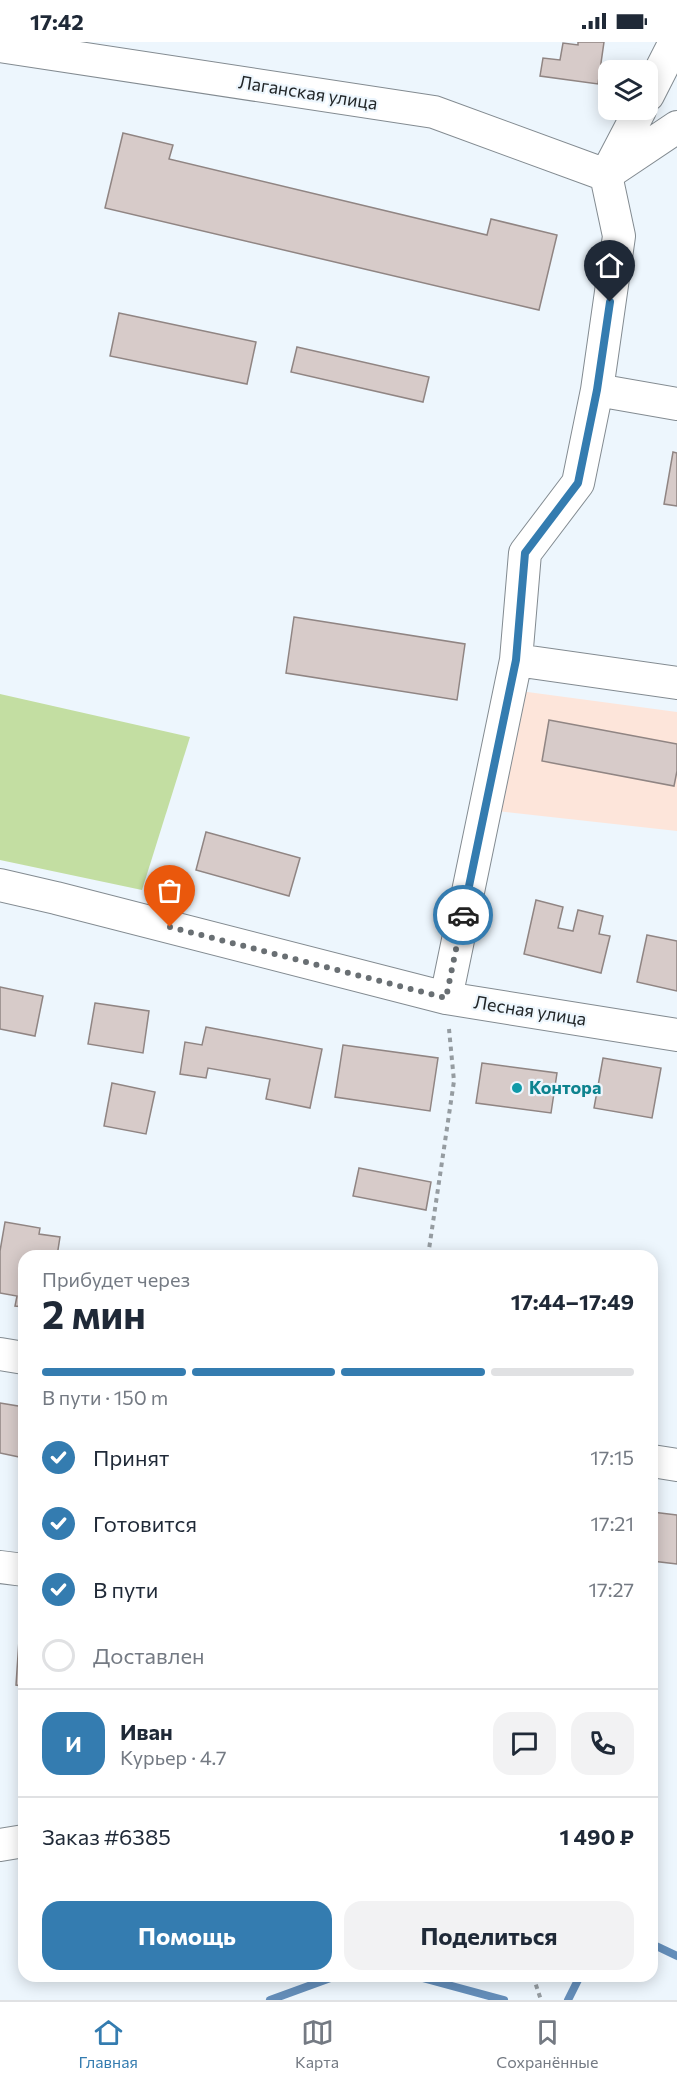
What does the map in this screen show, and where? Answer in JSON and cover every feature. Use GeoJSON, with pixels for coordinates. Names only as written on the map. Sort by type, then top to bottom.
{"type":"FeatureCollection","features":[{"type":"Feature","properties":{"kind":"street"},"geometry":{"type":"LineString","coordinates":[[658,75],[675,42]]}},
{"type":"Feature","properties":{"kind":"street","name":"Лаганская улица"},"geometry":{"type":"LineString","coordinates":[[0,46],[434,112],[606,175]]}},
{"type":"Feature","properties":{"kind":"street"},"geometry":{"type":"LineString","coordinates":[[446,998],[516,660],[525,553],[578,483],[597,390],[619,236],[606,175],[635,120]]}},
{"type":"Feature","properties":{"kind":"street"},"geometry":{"type":"LineString","coordinates":[[606,175],[677,127]]}},
{"type":"Feature","properties":{"kind":"street"},"geometry":{"type":"LineString","coordinates":[[597,390],[677,404]]}},
{"type":"Feature","properties":{"kind":"street"},"geometry":{"type":"LineString","coordinates":[[516,660],[677,683]]}},
{"type":"Feature","properties":{"kind":"street","name":"Лесная улица"},"geometry":{"type":"LineString","coordinates":[[0,885],[56,897],[446,998],[677,1035]]}},
{"type":"Feature","properties":{"kind":"street"},"geometry":{"type":"LineString","coordinates":[[0,1354],[18,1357]]}},
{"type":"Feature","properties":{"kind":"street"},"geometry":{"type":"LineString","coordinates":[[658,1462],[677,1466]]}},
{"type":"Feature","properties":{"kind":"street"},"geometry":{"type":"LineString","coordinates":[[0,1567],[18,1569]]}},
{"type":"Feature","properties":{"kind":"street"},"geometry":{"type":"LineString","coordinates":[[0,1845],[18,1842]]}},
{"type":"Feature","properties":{"kind":"path"},"geometry":{"type":"LineString","coordinates":[[429,1250],[454,1081],[446,998]]}},
{"type":"Feature","properties":{"kind":"path"},"geometry":{"type":"LineString","coordinates":[[534,1982],[541,2000]]}},
{"type":"Feature","properties":{"kind":"shaded area"},"geometry":{"type":"Polygon","coordinates":[[[520,691],[677,712],[677,831],[497,811],[520,691]]]}},
{"type":"Feature","properties":{"kind":"green space"},"geometry":{"type":"Polygon","coordinates":[[[0,694],[190,737],[142,890],[0,860],[0,694]]]}},
{"type":"Feature","properties":{"kind":"building"},"geometry":{"type":"Polygon","coordinates":[[[578,42],[604,42],[601,60],[598,60],[598,84],[540,76],[543,58],[560,60],[563,43],[578,45],[578,42]]]}},
{"type":"Feature","properties":{"kind":"building"},"geometry":{"type":"Polygon","coordinates":[[[123,133],[173,145],[169,159],[487,235],[491,219],[557,235],[539,310],[105,208],[123,133]]]}},
{"type":"Feature","properties":{"kind":"building"},"geometry":{"type":"Polygon","coordinates":[[[119,313],[256,342],[247,384],[110,356],[119,313]]]}},
{"type":"Feature","properties":{"kind":"building"},"geometry":{"type":"Polygon","coordinates":[[[297,347],[429,377],[423,402],[291,372],[297,347]]]}},
{"type":"Feature","properties":{"kind":"building"},"geometry":{"type":"Polygon","coordinates":[[[673,452],[677,453],[677,506],[664,504],[673,452]]]}},
{"type":"Feature","properties":{"kind":"building"},"geometry":{"type":"Polygon","coordinates":[[[294,617],[465,644],[457,700],[286,673],[294,617]]]}},
{"type":"Feature","properties":{"kind":"building"},"geometry":{"type":"Polygon","coordinates":[[[549,720],[677,744],[677,771],[674,786],[542,761],[549,720]]]}},
{"type":"Feature","properties":{"kind":"building"},"geometry":{"type":"Polygon","coordinates":[[[206,832],[300,858],[289,896],[196,870],[206,832]]]}},
{"type":"Feature","properties":{"kind":"building"},"geometry":{"type":"Polygon","coordinates":[[[536,900],[563,907],[558,928],[573,931],[578,910],[603,916],[599,934],[610,936],[601,973],[524,954],[536,900]]]}},
{"type":"Feature","properties":{"kind":"building"},"geometry":{"type":"Polygon","coordinates":[[[647,935],[677,941],[677,991],[637,982],[647,935]]]}},
{"type":"Feature","properties":{"kind":"building"},"geometry":{"type":"Polygon","coordinates":[[[0,987],[43,996],[35,1036],[0,1029],[0,987]]]}},
{"type":"Feature","properties":{"kind":"building"},"geometry":{"type":"Polygon","coordinates":[[[95,1003],[149,1011],[143,1053],[88,1044],[95,1003]]]}},
{"type":"Feature","properties":{"kind":"building"},"geometry":{"type":"Polygon","coordinates":[[[206,1027],[322,1049],[310,1108],[266,1099],[270,1079],[208,1068],[206,1078],[180,1074],[185,1042],[202,1045],[206,1027]]]}},
{"type":"Feature","properties":{"kind":"building"},"geometry":{"type":"Polygon","coordinates":[[[343,1045],[438,1058],[430,1111],[335,1097],[343,1045]]]}},
{"type":"Feature","properties":{"kind":"building"},"geometry":{"type":"Polygon","coordinates":[[[603,1058],[661,1068],[652,1118],[594,1108],[603,1058]]]}},
{"type":"Feature","properties":{"kind":"building","name":"Контора"},"geometry":{"type":"Polygon","coordinates":[[[482,1063],[557,1073],[551,1113],[476,1103],[482,1063]]]}},
{"type":"Feature","properties":{"kind":"building"},"geometry":{"type":"Polygon","coordinates":[[[112,1083],[155,1092],[146,1134],[104,1126],[112,1083]]]}},
{"type":"Feature","properties":{"kind":"building"},"geometry":{"type":"Polygon","coordinates":[[[359,1168],[431,1182],[426,1210],[353,1196],[359,1168]]]}},
{"type":"Feature","properties":{"kind":"building"},"geometry":{"type":"Polygon","coordinates":[[[5,1222],[40,1228],[39,1234],[60,1237],[58,1250],[18,1250],[18,1306],[15,1306],[17,1296],[0,1293],[0,1251],[5,1222]]]}},
{"type":"Feature","properties":{"kind":"building"},"geometry":{"type":"Polygon","coordinates":[[[0,1403],[18,1406],[18,1457],[0,1453],[0,1403]]]}},
{"type":"Feature","properties":{"kind":"building"},"geometry":{"type":"Polygon","coordinates":[[[658,1513],[677,1515],[677,1564],[658,1562],[658,1513]]]}},
{"type":"Feature","properties":{"kind":"building"},"geometry":{"type":"Polygon","coordinates":[[[18,1655],[18,1685],[16,1685],[18,1655]]]}},
{"type":"Feature","properties":{"kind":"waterway"},"geometry":{"type":"LineString","coordinates":[[658,1947],[677,1956]]}},
{"type":"Feature","properties":{"kind":"waterway"},"geometry":{"type":"LineString","coordinates":[[270,2000],[320,1982]]}},
{"type":"Feature","properties":{"kind":"waterway"},"geometry":{"type":"LineString","coordinates":[[437,1982],[504,2000]]}},
{"type":"Feature","properties":{"kind":"waterway"},"geometry":{"type":"LineString","coordinates":[[568,2000],[577,1982]]}},
{"type":"Feature","properties":{"kind":"way so far"},"geometry":{"type":"LineString","coordinates":[[170,927],[446,998],[463,915]]}},
{"type":"Feature","properties":{"kind":"place","name":"Контора"},"geometry":{"type":"Point","coordinates":[517,1088]}},
{"type":"Feature","properties":{"kind":"route"},"geometry":{"type":"LineString","coordinates":[[463,915],[516,660],[525,553],[578,483],[597,390],[610,302]]}}]}
